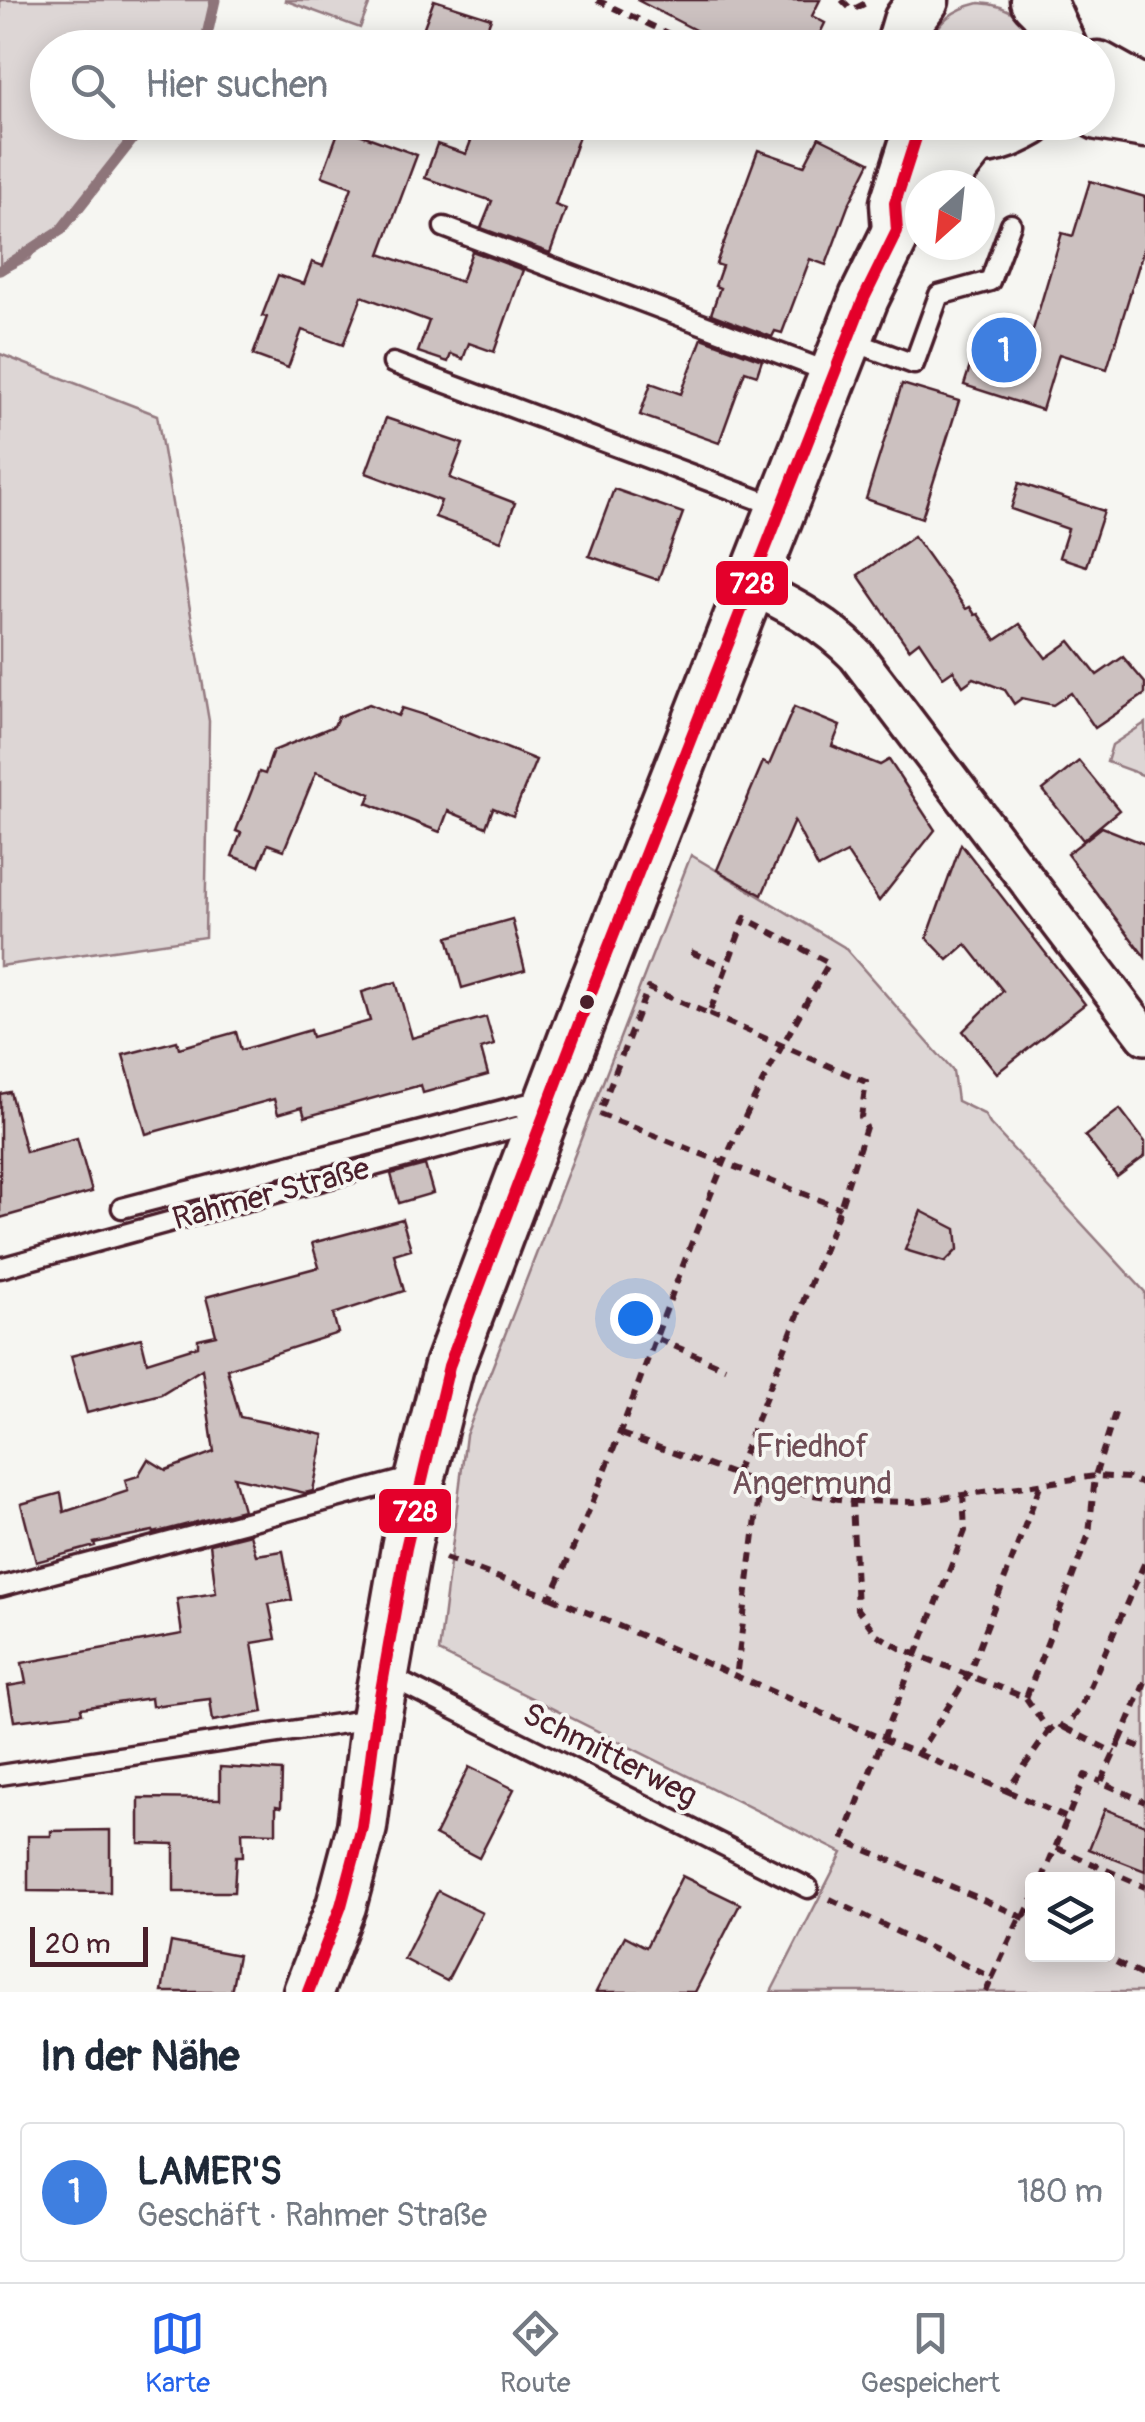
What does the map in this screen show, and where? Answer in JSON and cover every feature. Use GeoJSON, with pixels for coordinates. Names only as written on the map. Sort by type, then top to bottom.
{"type":"FeatureCollection","features":[{"type":"Feature","properties":{"kind":"main road"},"geometry":{"type":"LineString","coordinates":[[1035,0],[1045,10],[1054,30]]}},
{"type":"Feature","properties":{"kind":"main road"},"geometry":{"type":"LineString","coordinates":[[1115,75],[1145,92]]}},
{"type":"Feature","properties":{"kind":"main road"},"geometry":{"type":"LineString","coordinates":[[1115,119],[1145,122]]}},
{"type":"Feature","properties":{"kind":"main road"},"geometry":{"type":"LineString","coordinates":[[906,170],[915,140]]}},
{"type":"Feature","properties":{"kind":"main road"},"geometry":{"type":"LineString","coordinates":[[971,140],[979,140]]}},
{"type":"Feature","properties":{"kind":"main road"},"geometry":{"type":"LineString","coordinates":[[950,170],[974,141]]}},
{"type":"Feature","properties":{"kind":"main road"},"geometry":{"type":"LineString","coordinates":[[905,172],[895,203],[905,218]]}},
{"type":"Feature","properties":{"kind":"main road"},"geometry":{"type":"LineString","coordinates":[[308,1992],[341,1906],[362,1827],[406,1548],[450,1366],[546,1109],[841,357],[872,280],[905,227]]}},
{"type":"Feature","properties":{"kind":"street"},"geometry":{"type":"LineString","coordinates":[[752,587],[808,614],[856,654],[1145,1036]]}},
{"type":"Feature","properties":{"kind":"lane"},"geometry":{"type":"LineString","coordinates":[[444,227],[841,357],[914,364],[939,295],[990,280],[1012,224]]}},
{"type":"Feature","properties":{"kind":"lane"},"geometry":{"type":"LineString","coordinates":[[393,363],[782,508]]}},
{"type":"Feature","properties":{"kind":"lane"},"geometry":{"type":"LineString","coordinates":[[122,1208],[546,1109]]}},
{"type":"Feature","properties":{"kind":"lane","name":"Rahmer Straße"},"geometry":{"type":"LineString","coordinates":[[0,1268],[546,1109]]}},
{"type":"Feature","properties":{"kind":"lane"},"geometry":{"type":"LineString","coordinates":[[0,1587],[421,1476]]}},
{"type":"Feature","properties":{"kind":"lane"},"geometry":{"type":"LineString","coordinates":[[0,1776],[380,1696]]}},
{"type":"Feature","properties":{"kind":"lane","name":"Schmitterweg"},"geometry":{"type":"LineString","coordinates":[[380,1696],[808,1888]]}},
{"type":"Feature","properties":{"kind":"path"},"geometry":{"type":"LineString","coordinates":[[597,0],[661,30]]}},
{"type":"Feature","properties":{"kind":"path"},"geometry":{"type":"LineString","coordinates":[[842,0],[852,10],[899,14]]}},
{"type":"Feature","properties":{"kind":"path"},"geometry":{"type":"LineString","coordinates":[[551,1597],[621,1434],[724,1164],[782,1044],[829,963],[745,918],[709,1014]]}},
{"type":"Feature","properties":{"kind":"path"},"geometry":{"type":"LineString","coordinates":[[691,952],[726,967]]}},
{"type":"Feature","properties":{"kind":"path"},"geometry":{"type":"LineString","coordinates":[[735,1475],[840,1208],[866,1127],[861,1117],[866,1082],[648,988],[599,1114],[840,1208]]}},
{"type":"Feature","properties":{"kind":"path"},"geometry":{"type":"LineString","coordinates":[[658,1339],[726,1368]]}},
{"type":"Feature","properties":{"kind":"path"},"geometry":{"type":"LineString","coordinates":[[1026,1698],[1089,1534],[1095,1476],[1116,1413]]}},
{"type":"Feature","properties":{"kind":"path"},"geometry":{"type":"LineString","coordinates":[[621,1434],[760,1487],[852,1502],[914,1502],[1095,1476],[1128,1478],[1145,1485]]}},
{"type":"Feature","properties":{"kind":"path"},"geometry":{"type":"LineString","coordinates":[[918,1754],[968,1676],[1040,1483]]}},
{"type":"Feature","properties":{"kind":"path"},"geometry":{"type":"LineString","coordinates":[[736,1678],[760,1487]]}},
{"type":"Feature","properties":{"kind":"path"},"geometry":{"type":"LineString","coordinates":[[963,1494],[965,1531],[843,1840],[1025,1918]]}},
{"type":"Feature","properties":{"kind":"path"},"geometry":{"type":"LineString","coordinates":[[852,1502],[857,1608],[876,1634],[1026,1698],[1049,1731]]}},
{"type":"Feature","properties":{"kind":"path"},"geometry":{"type":"LineString","coordinates":[[406,1548],[454,1560],[551,1597],[1067,1818]]}},
{"type":"Feature","properties":{"kind":"path"},"geometry":{"type":"LineString","coordinates":[[1066,1728],[1081,1708],[1145,1562]]}},
{"type":"Feature","properties":{"kind":"path"},"geometry":{"type":"LineString","coordinates":[[1101,1782],[1145,1682]]}},
{"type":"Feature","properties":{"kind":"path"},"geometry":{"type":"LineString","coordinates":[[1007,1791],[1057,1723],[1115,1753]]}},
{"type":"Feature","properties":{"kind":"path"},"geometry":{"type":"LineString","coordinates":[[1121,1739],[1145,1749]]}},
{"type":"Feature","properties":{"kind":"path"},"geometry":{"type":"LineString","coordinates":[[1046,1872],[1084,1776],[1145,1802]]}},
{"type":"Feature","properties":{"kind":"path"},"geometry":{"type":"LineString","coordinates":[[1057,1848],[1145,1887]]}},
{"type":"Feature","properties":{"kind":"path"},"geometry":{"type":"LineString","coordinates":[[808,1888],[992,1978]]}},
{"type":"Feature","properties":{"kind":"path"},"geometry":{"type":"LineString","coordinates":[[986,1992],[1025,1920]]}},
{"type":"Feature","properties":{"kind":"path"},"geometry":{"type":"LineString","coordinates":[[1115,1962],[1145,1977]]}},
{"type":"Feature","properties":{"kind":"green space"},"geometry":{"type":"Polygon","coordinates":[[[0,0],[213,0],[206,30],[30,30],[30,140],[130,140],[29,259],[0,274],[0,0]]]}},
{"type":"Feature","properties":{"kind":"green space"},"geometry":{"type":"Polygon","coordinates":[[[284,0],[371,0],[360,28],[284,0]]]}},
{"type":"Feature","properties":{"kind":"green space"},"geometry":{"type":"Polygon","coordinates":[[[979,3],[1000,7],[1016,15],[1029,30],[936,30],[962,9],[979,3]]]}},
{"type":"Feature","properties":{"kind":"green space"},"geometry":{"type":"Polygon","coordinates":[[[0,354],[157,415],[209,721],[205,937],[0,966],[0,354]]]}},
{"type":"Feature","properties":{"kind":"green space"},"geometry":{"type":"Polygon","coordinates":[[[1145,723],[1145,776],[1107,762],[1112,745],[1145,723]]]}},
{"type":"Feature","properties":{"kind":"green space","name":"Friedhof Angermund"},"geometry":{"type":"Polygon","coordinates":[[[691,855],[844,947],[953,1071],[957,1101],[984,1114],[1145,1292],[1145,1992],[771,1992],[842,1853],[439,1652],[466,1435],[691,855]]]}},
{"type":"Feature","properties":{"kind":"building"},"geometry":{"type":"Polygon","coordinates":[[[434,0],[491,18],[487,30],[423,30],[434,0]]]}},
{"type":"Feature","properties":{"kind":"building"},"geometry":{"type":"Polygon","coordinates":[[[637,0],[820,0],[812,16],[825,23],[822,30],[695,30],[637,0]]]}},
{"type":"Feature","properties":{"kind":"building"},"geometry":{"type":"Polygon","coordinates":[[[335,140],[376,140],[417,155],[380,254],[461,282],[472,251],[523,270],[494,352],[469,343],[463,359],[451,354],[448,362],[418,352],[429,321],[362,296],[343,345],[302,330],[288,368],[253,355],[267,317],[262,316],[278,275],[304,284],[312,262],[323,266],[352,187],[322,176],[335,140]]]}},
{"type":"Feature","properties":{"kind":"building"},"geometry":{"type":"Polygon","coordinates":[[[471,140],[578,140],[555,205],[566,209],[550,253],[481,228],[492,201],[425,178],[437,144],[466,154],[471,140]]]}},
{"type":"Feature","properties":{"kind":"building"},"geometry":{"type":"Polygon","coordinates":[[[817,140],[870,162],[826,265],[810,259],[782,333],[775,331],[772,337],[711,314],[720,288],[715,286],[722,266],[716,264],[758,150],[804,166],[817,140]]]}},
{"type":"Feature","properties":{"kind":"building"},"geometry":{"type":"Polygon","coordinates":[[[1090,181],[1145,197],[1145,245],[1107,369],[1059,354],[1042,410],[964,385],[982,329],[1029,343],[1062,233],[1073,236],[1090,181]]]}},
{"type":"Feature","properties":{"kind":"building"},"geometry":{"type":"Polygon","coordinates":[[[702,338],[762,360],[757,375],[745,371],[719,443],[640,415],[651,383],[681,394],[702,338]]]}},
{"type":"Feature","properties":{"kind":"building"},"geometry":{"type":"Polygon","coordinates":[[[902,384],[959,401],[922,518],[866,499],[902,384]]]}},
{"type":"Feature","properties":{"kind":"building"},"geometry":{"type":"Polygon","coordinates":[[[386,418],[463,444],[450,478],[515,503],[501,541],[435,517],[441,501],[366,473],[386,418]]]}},
{"type":"Feature","properties":{"kind":"building"},"geometry":{"type":"Polygon","coordinates":[[[1019,483],[1104,511],[1086,566],[1059,557],[1068,529],[1011,509],[1019,483]]]}},
{"type":"Feature","properties":{"kind":"building"},"geometry":{"type":"Polygon","coordinates":[[[614,489],[683,513],[658,580],[589,556],[614,489]]]}},
{"type":"Feature","properties":{"kind":"building"},"geometry":{"type":"Polygon","coordinates":[[[914,536],[966,609],[970,607],[978,614],[996,640],[1020,624],[1046,658],[1070,641],[1097,675],[1123,657],[1145,683],[1145,694],[1095,728],[1071,693],[1053,705],[1022,698],[1014,704],[1005,690],[974,678],[963,686],[953,670],[943,677],[919,641],[909,649],[858,575],[914,536]]]}},
{"type":"Feature","properties":{"kind":"building"},"geometry":{"type":"Polygon","coordinates":[[[369,704],[398,716],[402,708],[421,714],[536,760],[513,816],[493,808],[486,827],[448,811],[440,832],[367,803],[371,794],[316,772],[284,850],[268,844],[259,866],[232,856],[241,833],[236,831],[259,772],[265,774],[273,751],[334,726],[338,717],[369,704]]]}},
{"type":"Feature","properties":{"kind":"building"},"geometry":{"type":"Polygon","coordinates":[[[794,707],[840,726],[832,746],[880,765],[889,760],[935,830],[879,901],[847,853],[818,868],[794,821],[762,895],[717,870],[763,762],[769,765],[794,707]]]}},
{"type":"Feature","properties":{"kind":"building"},"geometry":{"type":"Polygon","coordinates":[[[1079,761],[1119,810],[1083,840],[1043,790],[1079,761]]]}},
{"type":"Feature","properties":{"kind":"building"},"geometry":{"type":"Polygon","coordinates":[[[1102,827],[1145,844],[1145,957],[1067,854],[1102,827]]]}},
{"type":"Feature","properties":{"kind":"building"},"geometry":{"type":"Polygon","coordinates":[[[961,844],[1085,1004],[997,1073],[963,1031],[1003,991],[966,944],[948,960],[927,938],[961,844]]]}},
{"type":"Feature","properties":{"kind":"building"},"geometry":{"type":"Polygon","coordinates":[[[512,919],[525,970],[462,988],[448,937],[512,919]]]}},
{"type":"Feature","properties":{"kind":"building"},"geometry":{"type":"Polygon","coordinates":[[[396,982],[412,1038],[486,1017],[494,1045],[481,1049],[488,1075],[423,1093],[421,1085],[305,1117],[302,1107],[278,1114],[274,1099],[146,1134],[123,1055],[177,1041],[179,1048],[236,1032],[241,1050],[310,1030],[312,1037],[370,1021],[362,992],[396,982]]]}},
{"type":"Feature","properties":{"kind":"building"},"geometry":{"type":"Polygon","coordinates":[[[10,1092],[26,1152],[77,1138],[92,1192],[0,1218],[0,1094],[10,1092]]]}},
{"type":"Feature","properties":{"kind":"building"},"geometry":{"type":"Polygon","coordinates":[[[1120,1109],[1145,1142],[1145,1156],[1117,1177],[1085,1136],[1120,1109]]]}},
{"type":"Feature","properties":{"kind":"building"},"geometry":{"type":"Polygon","coordinates":[[[425,1165],[433,1193],[399,1203],[391,1174],[425,1165]]]}},
{"type":"Feature","properties":{"kind":"building"},"geometry":{"type":"Polygon","coordinates":[[[921,1211],[956,1229],[958,1249],[945,1262],[905,1250],[921,1211]]]}},
{"type":"Feature","properties":{"kind":"building"},"geometry":{"type":"Polygon","coordinates":[[[402,1219],[411,1249],[394,1254],[404,1291],[333,1314],[338,1333],[227,1369],[240,1417],[324,1435],[313,1491],[305,1493],[234,1477],[243,1510],[154,1533],[94,1543],[95,1546],[36,1562],[21,1504],[61,1493],[64,1512],[128,1491],[125,1480],[138,1476],[148,1459],[166,1470],[214,1452],[202,1369],[161,1394],[87,1413],[71,1356],[141,1338],[147,1362],[198,1346],[198,1339],[216,1335],[206,1297],[319,1267],[312,1243],[402,1219]]]}},
{"type":"Feature","properties":{"kind":"building"},"geometry":{"type":"Polygon","coordinates":[[[250,1534],[256,1555],[283,1551],[292,1600],[269,1604],[276,1639],[252,1643],[263,1712],[213,1721],[210,1699],[152,1706],[151,1698],[81,1708],[82,1713],[14,1721],[8,1686],[26,1683],[22,1663],[182,1634],[177,1599],[216,1593],[210,1544],[250,1534]]]}},
{"type":"Feature","properties":{"kind":"building"},"geometry":{"type":"Polygon","coordinates":[[[220,1767],[282,1771],[276,1833],[242,1832],[243,1856],[236,1856],[234,1892],[174,1892],[174,1844],[139,1843],[139,1798],[220,1799],[220,1767]]]}},
{"type":"Feature","properties":{"kind":"building"},"geometry":{"type":"Polygon","coordinates":[[[469,1767],[514,1789],[479,1858],[435,1835],[469,1767]]]}},
{"type":"Feature","properties":{"kind":"building"},"geometry":{"type":"Polygon","coordinates":[[[1105,1809],[1145,1825],[1145,1871],[1089,1849],[1105,1809]]]}},
{"type":"Feature","properties":{"kind":"building"},"geometry":{"type":"Polygon","coordinates":[[[110,1830],[110,1892],[28,1891],[28,1836],[51,1836],[51,1831],[110,1830]]]}},
{"type":"Feature","properties":{"kind":"building"},"geometry":{"type":"Polygon","coordinates":[[[682,1876],[740,1904],[695,1992],[596,1992],[625,1936],[646,1947],[682,1876]]]}},
{"type":"Feature","properties":{"kind":"building"},"geometry":{"type":"Polygon","coordinates":[[[438,1891],[482,1913],[447,1981],[404,1959],[438,1891]]]}},
{"type":"Feature","properties":{"kind":"building"},"geometry":{"type":"Polygon","coordinates":[[[171,1942],[238,1955],[231,1992],[162,1992],[171,1942]]]}},
{"type":"Feature","properties":{"kind":"waterway"},"geometry":{"type":"LineString","coordinates":[[208,30],[215,0]]}},
{"type":"Feature","properties":{"kind":"waterway"},"geometry":{"type":"LineString","coordinates":[[0,270],[61,230],[132,140]]}},
{"type":"Feature","properties":{"kind":"transit line","name":"728"},"geometry":{"type":"LineString","coordinates":[[308,1992],[341,1906],[362,1827],[406,1548],[449,1366],[586,1005],[864,298],[897,231],[895,203],[915,140]]}},
{"type":"Feature","properties":{"kind":"place","name":"LAMER'S"},"geometry":{"type":"Point","coordinates":[1004,350]}}]}
